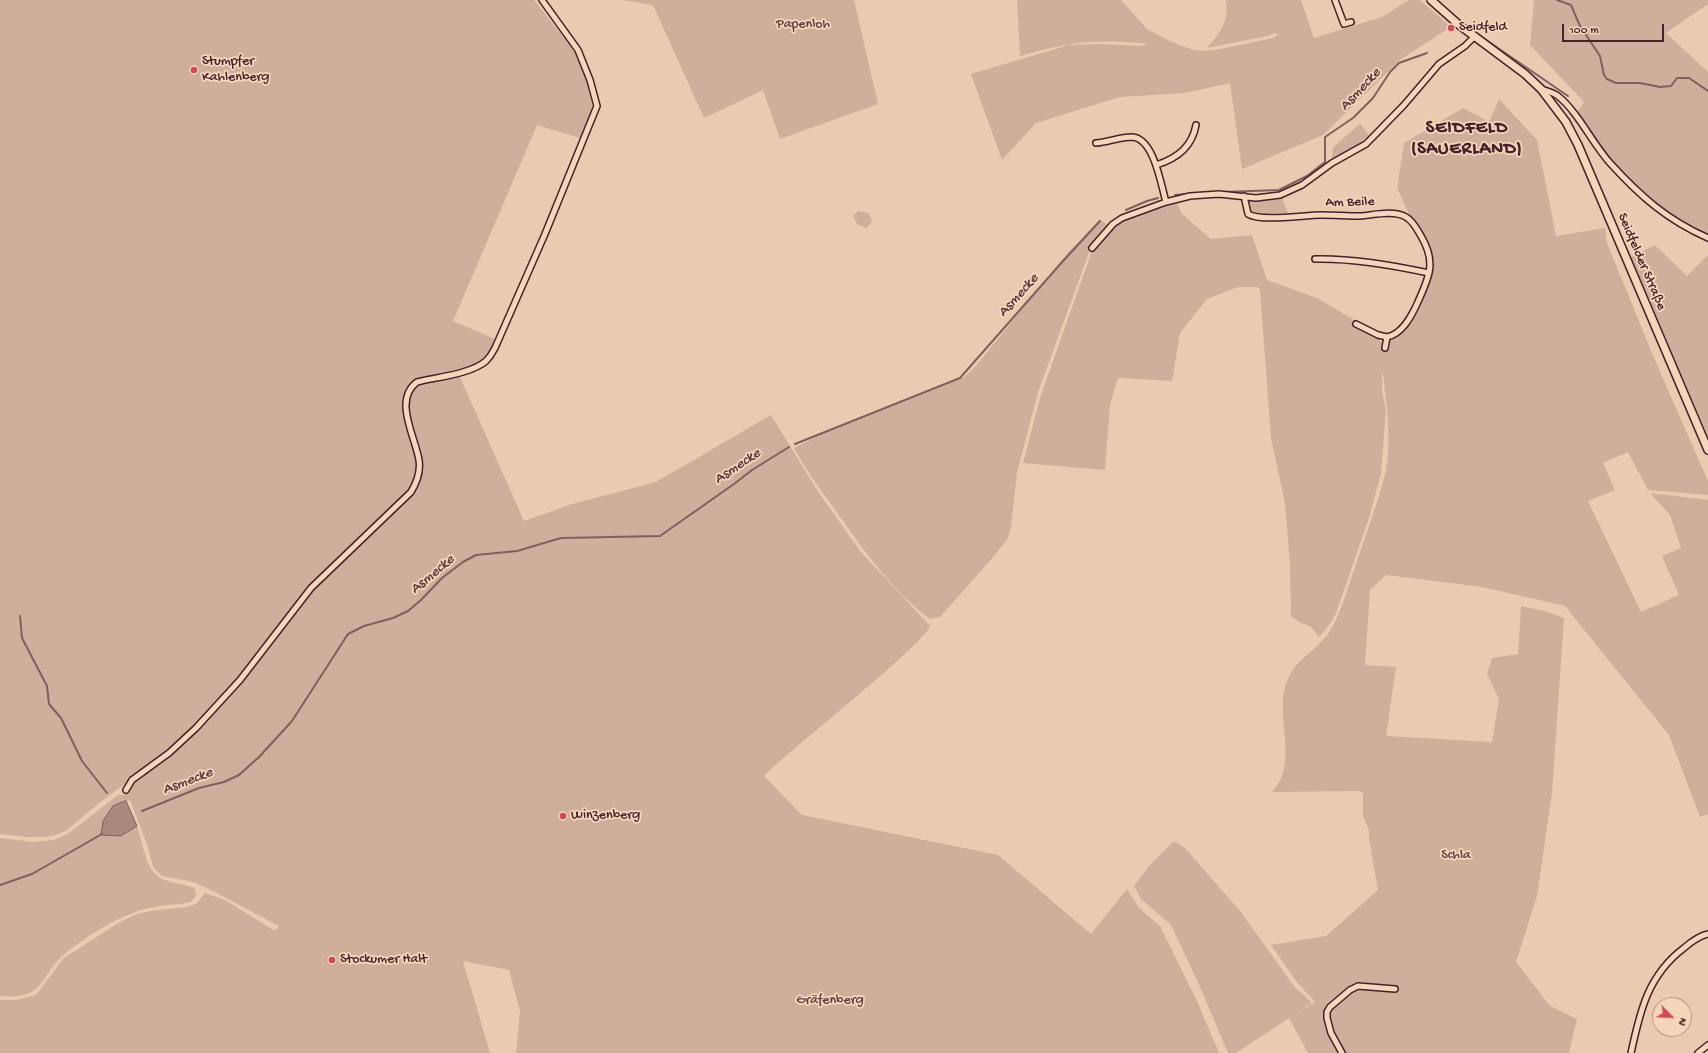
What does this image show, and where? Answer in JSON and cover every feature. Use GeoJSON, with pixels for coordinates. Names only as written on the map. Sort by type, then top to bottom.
{"type":"FeatureCollection","features":[{"type":"Feature","properties":{"kind":"main road","name":"Seidfelder Straße"},"geometry":{"type":"LineString","coordinates":[[1431,0],[1474,37],[1525,74],[1541,90],[1572,132],[1708,450]]}},
{"type":"Feature","properties":{"kind":"street"},"geometry":{"type":"LineString","coordinates":[[126,790],[132,780],[169,753],[196,728],[240,680],[311,588],[411,492],[419,476],[419,460],[407,414],[406,402],[409,390],[417,382],[479,366],[491,355],[499,341],[545,234],[597,106],[590,80],[578,50],[542,0]]}},
{"type":"Feature","properties":{"kind":"street"},"geometry":{"type":"LineString","coordinates":[[1334,0],[1344,24],[1351,22]]}},
{"type":"Feature","properties":{"kind":"street"},"geometry":{"type":"LineString","coordinates":[[1092,248],[1113,224],[1122,218],[1166,202],[1190,196],[1219,194],[1256,198],[1280,195],[1302,185],[1332,163],[1366,144],[1404,105],[1439,64],[1465,46],[1474,37]]}},
{"type":"Feature","properties":{"kind":"street","name":"Seidfelder Straße"},"geometry":{"type":"LineString","coordinates":[[1541,90],[1552,92],[1558,96],[1575,115],[1610,162],[1651,204],[1671,219],[1708,238]]}},
{"type":"Feature","properties":{"kind":"street"},"geometry":{"type":"LineString","coordinates":[[1156,165],[1178,156],[1189,144],[1194,134],[1196,125]]}},
{"type":"Feature","properties":{"kind":"street"},"geometry":{"type":"LineString","coordinates":[[1096,143],[1126,138],[1138,138],[1148,147],[1156,165],[1166,202]]}},
{"type":"Feature","properties":{"kind":"street","name":"Am Beile"},"geometry":{"type":"LineString","coordinates":[[1244,196],[1248,214],[1253,217],[1397,214],[1405,216],[1413,223],[1429,252],[1429,273],[1411,316],[1396,333],[1387,336]]}},
{"type":"Feature","properties":{"kind":"street"},"geometry":{"type":"LineString","coordinates":[[1316,259],[1336,258],[1429,273]]}},
{"type":"Feature","properties":{"kind":"street"},"geometry":{"type":"LineString","coordinates":[[1356,324],[1378,335],[1387,336],[1385,348]]}},
{"type":"Feature","properties":{"kind":"street"},"geometry":{"type":"LineString","coordinates":[[1631,1053],[1639,1015],[1656,978],[1678,952],[1700,937],[1708,934]]}},
{"type":"Feature","properties":{"kind":"street"},"geometry":{"type":"LineString","coordinates":[[1342,1053],[1331,1033],[1327,1018],[1330,1007],[1350,990],[1358,986],[1395,989]]}},
{"type":"Feature","properties":{"kind":"street"},"geometry":{"type":"LineString","coordinates":[[1698,1053],[1708,1045]]}},
{"type":"Feature","properties":{"kind":"green space","name":"Gräfenberg"},"geometry":{"type":"Polygon","coordinates":[[[0,0],[534,0],[576,53],[586,79],[592,105],[590,119],[583,139],[537,125],[453,321],[497,340],[489,354],[479,364],[416,380],[412,384],[419,385],[459,375],[524,521],[572,504],[656,482],[771,415],[817,490],[860,551],[930,626],[923,636],[906,653],[764,776],[802,815],[998,855],[1091,934],[1127,889],[1139,908],[1160,926],[1197,1001],[1219,1053],[516,1053],[520,1011],[509,970],[463,961],[490,1053],[0,1053],[0,1000],[17,1000],[36,995],[64,958],[120,922],[137,914],[187,907],[196,904],[205,893],[225,900],[275,931],[279,926],[193,882],[162,876],[153,867],[148,847],[130,800],[126,801],[121,836],[137,826],[145,856],[156,875],[162,879],[192,887],[195,889],[196,896],[190,902],[147,908],[108,924],[67,952],[34,990],[26,994],[15,996],[0,996],[0,838],[33,842],[54,840],[69,833],[118,795],[129,794],[129,787],[132,783],[178,746],[228,697],[238,685],[245,670],[209,711],[167,753],[103,800],[67,830],[56,835],[44,837],[26,837],[0,834],[0,0]]]}},
{"type":"Feature","properties":{"kind":"green space","name":"Papenloh"},"geometry":{"type":"Polygon","coordinates":[[[623,0],[854,0],[878,104],[780,139],[763,90],[704,118],[653,5],[623,0]]]}},
{"type":"Feature","properties":{"kind":"green space"},"geometry":{"type":"Polygon","coordinates":[[[1017,0],[1121,0],[1147,29],[1170,41],[1193,50],[1206,51],[1273,38],[1278,35],[1275,33],[1268,36],[1207,48],[1220,32],[1225,21],[1227,8],[1226,1],[1224,0],[1301,0],[1314,38],[1382,17],[1409,0],[1420,0],[1451,27],[1401,59],[1323,135],[1242,169],[1230,83],[1185,93],[1120,97],[1036,123],[1002,160],[971,74],[1068,45],[1020,56],[1017,0]],[[1108,42],[1070,45],[1101,44],[1145,46],[1146,44],[1108,42]]]}},
{"type":"Feature","properties":{"kind":"green space"},"geometry":{"type":"Polygon","coordinates":[[[1534,0],[1708,0],[1708,4],[1666,33],[1708,72],[1708,235],[1659,209],[1616,166],[1576,114],[1584,102],[1530,45],[1534,0]]]}},
{"type":"Feature","properties":{"kind":"green space","name":"Schla"},"geometry":{"type":"Polygon","coordinates":[[[1499,99],[1537,140],[1556,236],[1605,228],[1607,243],[1654,358],[1708,481],[1708,495],[1648,490],[1628,452],[1603,463],[1615,490],[1588,501],[1641,612],[1679,595],[1662,556],[1681,548],[1670,515],[1650,493],[1708,500],[1708,814],[1700,817],[1669,735],[1565,606],[1482,587],[1386,575],[1370,590],[1365,665],[1396,667],[1386,736],[1492,742],[1499,699],[1487,674],[1492,658],[1518,654],[1521,606],[1544,611],[1564,618],[1552,793],[1537,896],[1516,962],[1550,1006],[1577,1019],[1569,1053],[1308,1053],[1289,1018],[1236,1053],[1228,1053],[1201,989],[1171,925],[1141,899],[1134,886],[1149,866],[1174,841],[1185,848],[1240,911],[1294,986],[1312,1003],[1293,1016],[1315,1002],[1296,981],[1271,945],[1326,936],[1378,890],[1369,839],[1369,830],[1363,816],[1363,794],[1360,791],[1272,792],[1280,781],[1286,755],[1283,714],[1285,687],[1293,669],[1324,639],[1338,615],[1385,475],[1388,439],[1387,412],[1383,375],[1382,372],[1382,391],[1386,410],[1381,473],[1369,518],[1336,613],[1330,624],[1319,637],[1311,627],[1299,622],[1291,616],[1290,564],[1285,503],[1271,438],[1260,290],[1258,287],[1238,287],[1207,299],[1180,333],[1172,381],[1118,378],[1110,405],[1105,470],[1023,463],[1041,395],[1093,248],[1115,225],[1134,214],[1176,201],[1182,214],[1211,239],[1252,235],[1267,280],[1317,298],[1379,335],[1380,342],[1392,339],[1401,332],[1432,269],[1433,259],[1430,245],[1410,216],[1397,188],[1404,143],[1463,108],[1489,122],[1499,99]]]}},
{"type":"Feature","properties":{"kind":"green space"},"geometry":{"type":"Polygon","coordinates":[[[1360,124],[1369,135],[1346,154],[1332,158],[1333,147],[1360,124]]]}},
{"type":"Feature","properties":{"kind":"green space"},"geometry":{"type":"Polygon","coordinates":[[[1282,198],[1288,213],[1266,214],[1251,212],[1248,202],[1282,198]]]}},
{"type":"Feature","properties":{"kind":"green space"},"geometry":{"type":"Polygon","coordinates":[[[858,211],[869,213],[872,222],[866,228],[857,224],[853,216],[858,211]]]}},
{"type":"Feature","properties":{"kind":"green space"},"geometry":{"type":"Polygon","coordinates":[[[1099,220],[1104,222],[1109,227],[1091,247],[1038,392],[1017,473],[1011,527],[1008,538],[940,617],[930,619],[903,596],[879,569],[819,488],[794,448],[822,434],[963,378],[975,367],[1066,255],[1099,220]]]}},
{"type":"Feature","properties":{"kind":"green space"},"geometry":{"type":"Polygon","coordinates":[[[1655,245],[1687,276],[1708,255],[1708,438],[1629,258],[1655,245]]]}},
{"type":"Feature","properties":{"kind":"shaded area"},"geometry":{"type":"Polygon","coordinates":[[[126,801],[137,826],[121,836],[101,835],[103,821],[113,806],[126,801]]]}},
{"type":"Feature","properties":{"kind":"waterway"},"geometry":{"type":"LineString","coordinates":[[1557,0],[1571,5],[1580,26],[1600,56],[1604,75],[1607,79],[1616,83],[1640,83],[1660,87],[1671,86],[1677,78],[1689,78],[1708,91]]}},
{"type":"Feature","properties":{"kind":"waterway","name":"Asmecke"},"geometry":{"type":"LineString","coordinates":[[1470,29],[1568,96]]}},
{"type":"Feature","properties":{"kind":"waterway","name":"Asmecke"},"geometry":{"type":"LineString","coordinates":[[1224,192],[1279,190],[1307,176],[1325,162],[1325,137],[1353,118],[1373,98],[1390,72],[1399,63],[1427,53]]}},
{"type":"Feature","properties":{"kind":"waterway","name":"Asmecke"},"geometry":{"type":"LineString","coordinates":[[1175,195],[1200,193]]}},
{"type":"Feature","properties":{"kind":"waterway","name":"Asmecke"},"geometry":{"type":"LineString","coordinates":[[1126,210],[1158,198]]}},
{"type":"Feature","properties":{"kind":"waterway","name":"Asmecke"},"geometry":{"type":"LineString","coordinates":[[795,444],[960,378],[1100,221]]}},
{"type":"Feature","properties":{"kind":"waterway","name":"Asmecke"},"geometry":{"type":"LineString","coordinates":[[142,811],[199,788],[224,782],[239,775],[259,757],[292,721],[348,634],[364,626],[393,618],[408,611],[442,578],[463,562],[476,555],[517,551],[561,538],[660,536],[752,470],[789,447]]}},
{"type":"Feature","properties":{"kind":"waterway"},"geometry":{"type":"LineString","coordinates":[[20,616],[22,638],[47,686],[49,704],[61,718],[82,761],[107,793]]}},
{"type":"Feature","properties":{"kind":"waterway","name":"Asmecke"},"geometry":{"type":"LineString","coordinates":[[0,885],[32,874],[102,834]]}},
{"type":"Feature","properties":{"kind":"place","name":"Seidfeld"},"geometry":{"type":"Point","coordinates":[1451,28]}},
{"type":"Feature","properties":{"kind":"place","name":"Stumpfer Kahlenberg"},"geometry":{"type":"Point","coordinates":[194,70]}},
{"type":"Feature","properties":{"kind":"place","name":"Winzenberg"},"geometry":{"type":"Point","coordinates":[563,816]}},
{"type":"Feature","properties":{"kind":"place","name":"Stockumer Halt"},"geometry":{"type":"Point","coordinates":[332,960]}},
{"type":"Feature","properties":{"kind":"district","name":"SEIDFELD (SAUERLAND)"},"geometry":{"type":"Point","coordinates":[1467,139]}}]}
